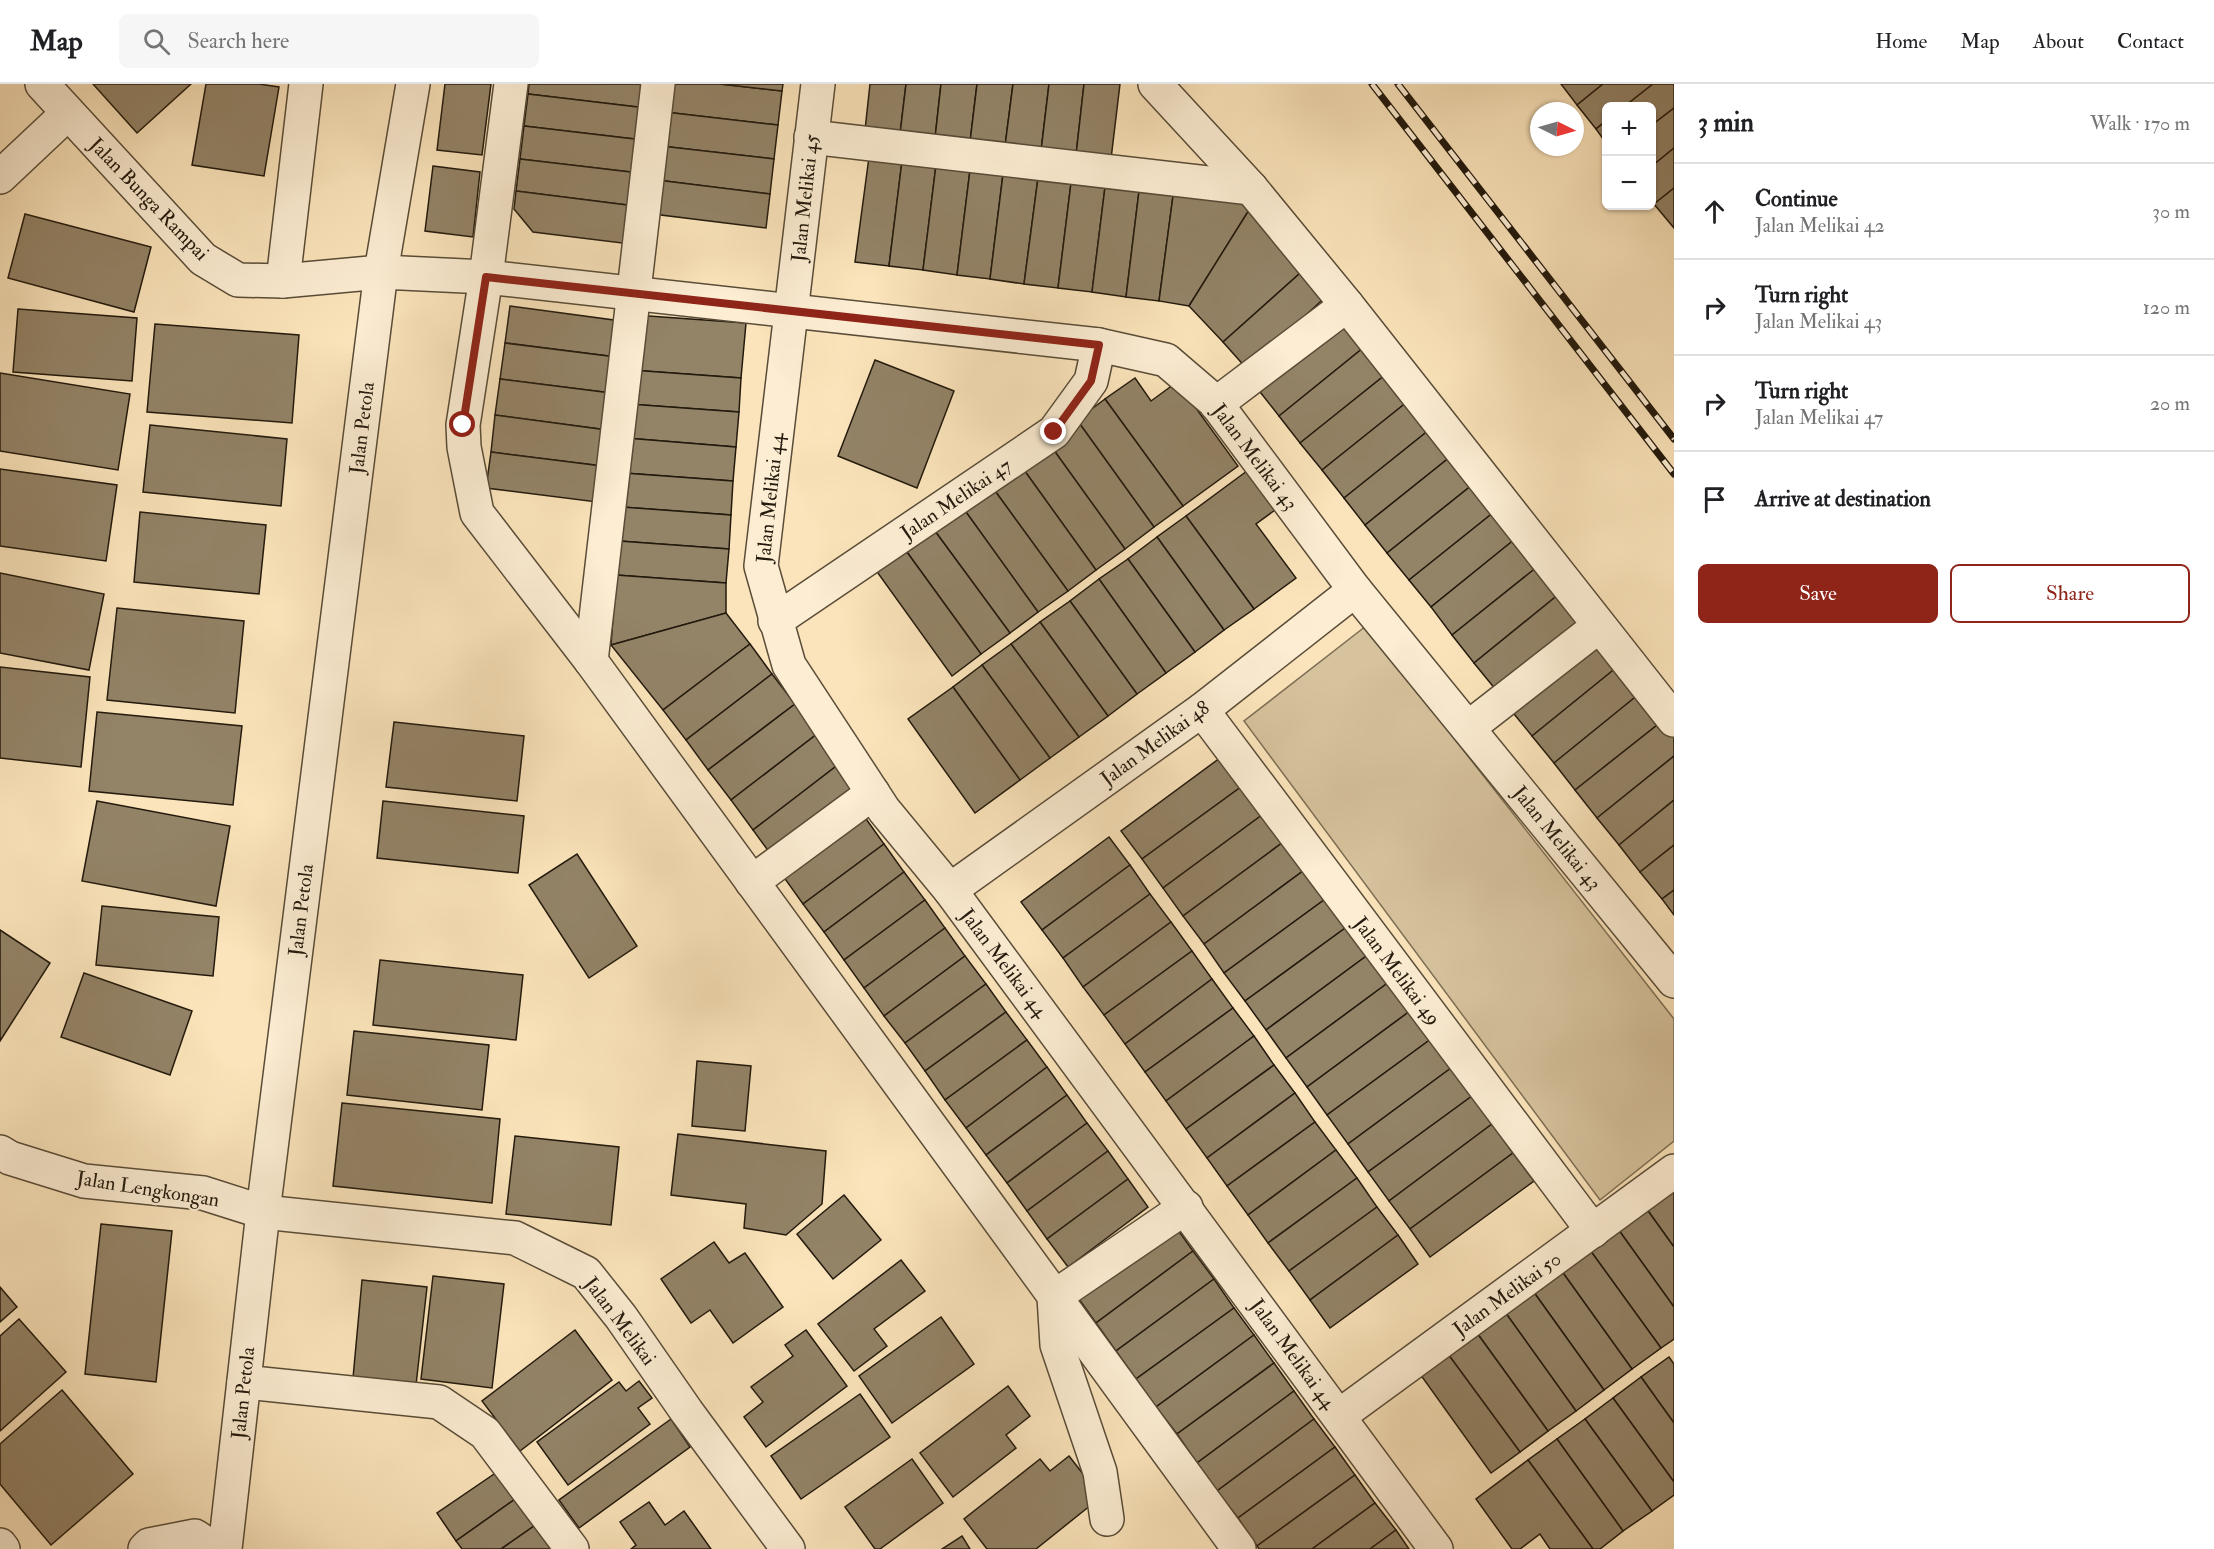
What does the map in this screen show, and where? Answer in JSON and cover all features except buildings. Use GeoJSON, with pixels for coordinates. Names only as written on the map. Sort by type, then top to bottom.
{"type":"FeatureCollection","features":[{"type":"Feature","properties":{"kind":"street","name":"Jalan Bunga Rampai"},"geometry":{"type":"LineString","coordinates":[[42,84],[203,259],[238,280],[283,281],[381,272]]}},
{"type":"Feature","properties":{"kind":"street"},"geometry":{"type":"LineString","coordinates":[[283,281],[306,84]]}},
{"type":"Feature","properties":{"kind":"street","name":"Jalan Petola"},"geometry":{"type":"LineString","coordinates":[[225,1549],[263,1212],[381,272],[413,84]]}},
{"type":"Feature","properties":{"kind":"street"},"geometry":{"type":"LineString","coordinates":[[511,84],[486,277],[463,425],[464,447],[477,513],[591,661],[1239,1549]]}},
{"type":"Feature","properties":{"kind":"street"},"geometry":{"type":"LineString","coordinates":[[591,661],[658,84]]}},
{"type":"Feature","properties":{"kind":"street","name":"Jalan Melikai 45"},"geometry":{"type":"LineString","coordinates":[[793,312],[818,84]]}},
{"type":"Feature","properties":{"kind":"street"},"geometry":{"type":"LineString","coordinates":[[1155,84],[1251,188],[1347,305],[1674,720]]}},
{"type":"Feature","properties":{"kind":"street"},"geometry":{"type":"LineString","coordinates":[[0,177],[68,113]]}},
{"type":"Feature","properties":{"kind":"street"},"geometry":{"type":"LineString","coordinates":[[811,137],[1251,188]]}},
{"type":"Feature","properties":{"kind":"street","name":"Jalan Melikai 43"},"geometry":{"type":"LineString","coordinates":[[381,272],[486,277],[1099,345],[1166,360],[1216,404],[1355,590],[1674,981]]}},
{"type":"Feature","properties":{"kind":"street"},"geometry":{"type":"LineString","coordinates":[[1216,404],[1347,305]]}},
{"type":"Feature","properties":{"kind":"street","name":"Jalan Melikai 44"},"geometry":{"type":"LineString","coordinates":[[793,312],[761,566],[789,665],[884,810],[950,890],[1436,1549]]}},
{"type":"Feature","properties":{"kind":"street","name":"Jalan Melikai 47"},"geometry":{"type":"LineString","coordinates":[[775,621],[1054,432],[1091,381],[1099,345]]}},
{"type":"Feature","properties":{"kind":"street","name":"Jalan Melikai 48"},"geometry":{"type":"LineString","coordinates":[[950,890],[1202,710],[1355,590]]}},
{"type":"Feature","properties":{"kind":"street"},"geometry":{"type":"LineString","coordinates":[[1468,728],[1599,626]]}},
{"type":"Feature","properties":{"kind":"street","name":"Jalan Melikai 49"},"geometry":{"type":"LineString","coordinates":[[1202,710],[1593,1231]]}},
{"type":"Feature","properties":{"kind":"street"},"geometry":{"type":"LineString","coordinates":[[752,882],[873,793]]}},
{"type":"Feature","properties":{"kind":"street","name":"Jalan Lengkongan"},"geometry":{"type":"LineString","coordinates":[[0,1152],[10,1158],[84,1181],[203,1193],[263,1212]]}},
{"type":"Feature","properties":{"kind":"street","name":"Jalan Melikai 50"},"geometry":{"type":"LineString","coordinates":[[1339,1416],[1674,1171]]}},
{"type":"Feature","properties":{"kind":"street"},"geometry":{"type":"LineString","coordinates":[[1054,1296],[1186,1207]]}},
{"type":"Feature","properties":{"kind":"street","name":"Jalan Melikai"},"geometry":{"type":"LineString","coordinates":[[263,1212],[515,1238],[586,1273],[621,1317],[687,1412],[788,1549]]}},
{"type":"Feature","properties":{"kind":"street"},"geometry":{"type":"LineString","coordinates":[[1054,1296],[1057,1345],[1100,1472],[1107,1519]]}},
{"type":"Feature","properties":{"kind":"street"},"geometry":{"type":"LineString","coordinates":[[244,1382],[439,1402],[485,1433],[572,1549]]}},
{"type":"Feature","properties":{"kind":"street"},"geometry":{"type":"LineString","coordinates":[[145,1549],[149,1545],[195,1536],[214,1549]]}},
{"type":"Feature","properties":{"kind":"street"},"geometry":{"type":"LineString","coordinates":[[0,1545],[3,1549]]}},
{"type":"Feature","properties":{"kind":"shaded area"},"geometry":{"type":"Polygon","coordinates":[[[1366,626],[1674,1019],[1674,1141],[1600,1200],[1244,721],[1366,626]]]}},
{"type":"Feature","properties":{"kind":"railway"},"geometry":{"type":"LineString","coordinates":[[1372,84],[1674,474]]}},
{"type":"Feature","properties":{"kind":"railway"},"geometry":{"type":"LineString","coordinates":[[1398,84],[1674,439]]}},
{"type":"Feature","properties":{"kind":"route"},"geometry":{"type":"LineString","coordinates":[[463,425],[486,277],[1099,345],[1091,381],[1054,432]]}}]}
